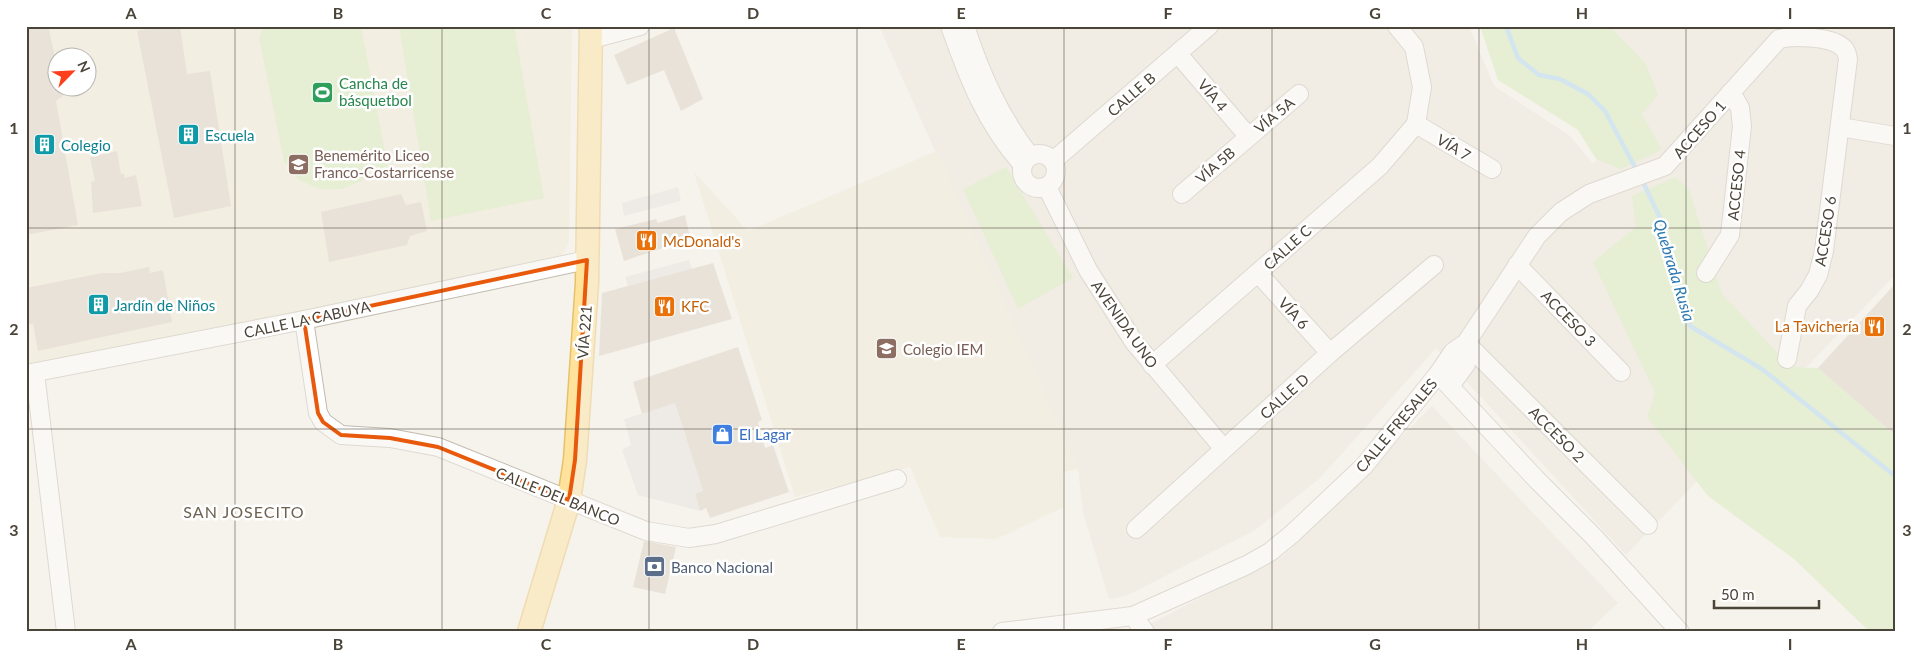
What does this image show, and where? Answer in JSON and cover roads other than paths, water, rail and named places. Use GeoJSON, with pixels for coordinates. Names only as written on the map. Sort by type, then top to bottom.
{"type":"FeatureCollection","features":[{"type":"Feature","properties":{"kind":"main road","name":"VÍA 221"},"geometry":{"type":"LineString","coordinates":[[529,632],[569,500],[575,460],[587,260],[592,33]]}},
{"type":"Feature","properties":{"kind":"street"},"geometry":{"type":"LineString","coordinates":[[592,33],[640,26]]}},
{"type":"Feature","properties":{"kind":"street"},"geometry":{"type":"LineString","coordinates":[[950,26],[971,85],[986,115],[1008,148],[1026,161]]}},
{"type":"Feature","properties":{"kind":"street"},"geometry":{"type":"LineString","coordinates":[[965,26],[994,102],[1026,161],[1022,176],[1030,187],[1037,189],[1047,186],[1056,177],[1053,161],[1046,155],[1037,154],[1026,161]]}},
{"type":"Feature","properties":{"kind":"street","name":"CALLE B"},"geometry":{"type":"LineString","coordinates":[[1053,161],[1209,26]]}},
{"type":"Feature","properties":{"kind":"street"},"geometry":{"type":"LineString","coordinates":[[1397,26],[1414,47],[1422,87],[1416,124]]}},
{"type":"Feature","properties":{"kind":"street","name":"ACCESO 1"},"geometry":{"type":"LineString","coordinates":[[1444,380],[1466,364],[1466,343],[1537,236],[1561,212],[1589,194],[1660,168],[1671,162],[1677,151],[1780,39],[1797,36],[1828,40],[1841,45],[1846,51],[1848,59],[1840,127]]}},
{"type":"Feature","properties":{"kind":"street","name":"VÍA 4"},"geometry":{"type":"LineString","coordinates":[[1178,54],[1248,136]]}},
{"type":"Feature","properties":{"kind":"street","name":"ACCESO 4"},"geometry":{"type":"LineString","coordinates":[[1706,273],[1730,235],[1742,126],[1740,108],[1731,92]]}},
{"type":"Feature","properties":{"kind":"street","name":"VÍA 5A"},"geometry":{"type":"LineString","coordinates":[[1248,136],[1299,94]]}},
{"type":"Feature","properties":{"kind":"street","name":"VÍA 7"},"geometry":{"type":"LineString","coordinates":[[1416,124],[1492,169]]}},
{"type":"Feature","properties":{"kind":"street","name":"CALLE C"},"geometry":{"type":"LineString","coordinates":[[1152,365],[1380,166],[1416,124]]}},
{"type":"Feature","properties":{"kind":"street"},"geometry":{"type":"LineString","coordinates":[[1840,127],[1895,136]]}},
{"type":"Feature","properties":{"kind":"street","name":"ACCESO 6"},"geometry":{"type":"LineString","coordinates":[[1787,359],[1797,306],[1809,291],[1818,274],[1824,252],[1840,127]]}},
{"type":"Feature","properties":{"kind":"street","name":"VÍA 5B"},"geometry":{"type":"LineString","coordinates":[[1182,194],[1248,136]]}},
{"type":"Feature","properties":{"kind":"street","name":"AVENIDA UNO"},"geometry":{"type":"LineString","coordinates":[[1047,186],[1088,270],[1134,342],[1224,449]]}},
{"type":"Feature","properties":{"kind":"street","name":"CALLE LA CABUYA"},"geometry":{"type":"LineString","coordinates":[[31,374],[304,320],[587,260]]}},
{"type":"Feature","properties":{"kind":"street","name":"CALLE D"},"geometry":{"type":"LineString","coordinates":[[1136,529],[1330,353],[1434,265]]}},
{"type":"Feature","properties":{"kind":"street","name":"ACCESO 3"},"geometry":{"type":"LineString","coordinates":[[1516,265],[1621,372]]}},
{"type":"Feature","properties":{"kind":"street","name":"VÍA 6"},"geometry":{"type":"LineString","coordinates":[[1258,273],[1330,353]]}},
{"type":"Feature","properties":{"kind":"street","name":"CALLE DEL BANCO"},"geometry":{"type":"LineString","coordinates":[[304,320],[318,413],[322,422],[331,429],[341,435],[390,438],[438,447],[646,531],[688,538],[716,534],[897,479]]}},
{"type":"Feature","properties":{"kind":"street","name":"ACCESO 2"},"geometry":{"type":"LineString","coordinates":[[1466,343],[1648,525]]}},
{"type":"Feature","properties":{"kind":"street"},"geometry":{"type":"LineString","coordinates":[[31,374],[66,632]]}},
{"type":"Feature","properties":{"kind":"street","name":"CALLE FRESALES"},"geometry":{"type":"LineString","coordinates":[[1002,632],[1133,616],[1248,565],[1286,539],[1364,466],[1444,380],[1537,480],[1594,537],[1680,632]]}},
{"type":"Feature","properties":{"kind":"street"},"geometry":{"type":"LineString","coordinates":[[1133,616],[1145,632]]}},
{"type":"Feature","properties":{"kind":"waterway","name":"Quebrada Rusia"},"geometry":{"type":"LineString","coordinates":[[1506,26],[1518,58],[1539,75],[1560,79],[1588,94],[1605,111],[1637,171]]}},
{"type":"Feature","properties":{"kind":"waterway","name":"Quebrada Rusia"},"geometry":{"type":"LineString","coordinates":[[1641,178],[1662,222],[1690,326],[1762,369],[1895,476]]}},
{"type":"Feature","properties":{"kind":"place","name":"Cancha de básquetbol"},"geometry":{"type":"Point","coordinates":[323,92]}},
{"type":"Feature","properties":{"kind":"place","name":"Escuela"},"geometry":{"type":"Point","coordinates":[189,135]}},
{"type":"Feature","properties":{"kind":"place","name":"Colegio"},"geometry":{"type":"Point","coordinates":[45,145]}},
{"type":"Feature","properties":{"kind":"place","name":"Benemérito Liceo Franco-Costarricense"},"geometry":{"type":"Point","coordinates":[298,164]}},
{"type":"Feature","properties":{"kind":"place","name":"McDonald's"},"geometry":{"type":"Point","coordinates":[647,241]}},
{"type":"Feature","properties":{"kind":"place","name":"Jardín de Niños"},"geometry":{"type":"Point","coordinates":[98,305]}},
{"type":"Feature","properties":{"kind":"place","name":"KFC"},"geometry":{"type":"Point","coordinates":[665,306]}},
{"type":"Feature","properties":{"kind":"place","name":"La Tavichería"},"geometry":{"type":"Point","coordinates":[1875,326]}},
{"type":"Feature","properties":{"kind":"place","name":"Colegio IEM"},"geometry":{"type":"Point","coordinates":[887,349]}},
{"type":"Feature","properties":{"kind":"place","name":"El Lagar"},"geometry":{"type":"Point","coordinates":[723,434]}},
{"type":"Feature","properties":{"kind":"place","name":"Banco Nacional"},"geometry":{"type":"Point","coordinates":[655,567]}},
{"type":"Feature","properties":{"kind":"district","name":"SAN JOSECITO"},"geometry":{"type":"Point","coordinates":[244,511]}}]}
